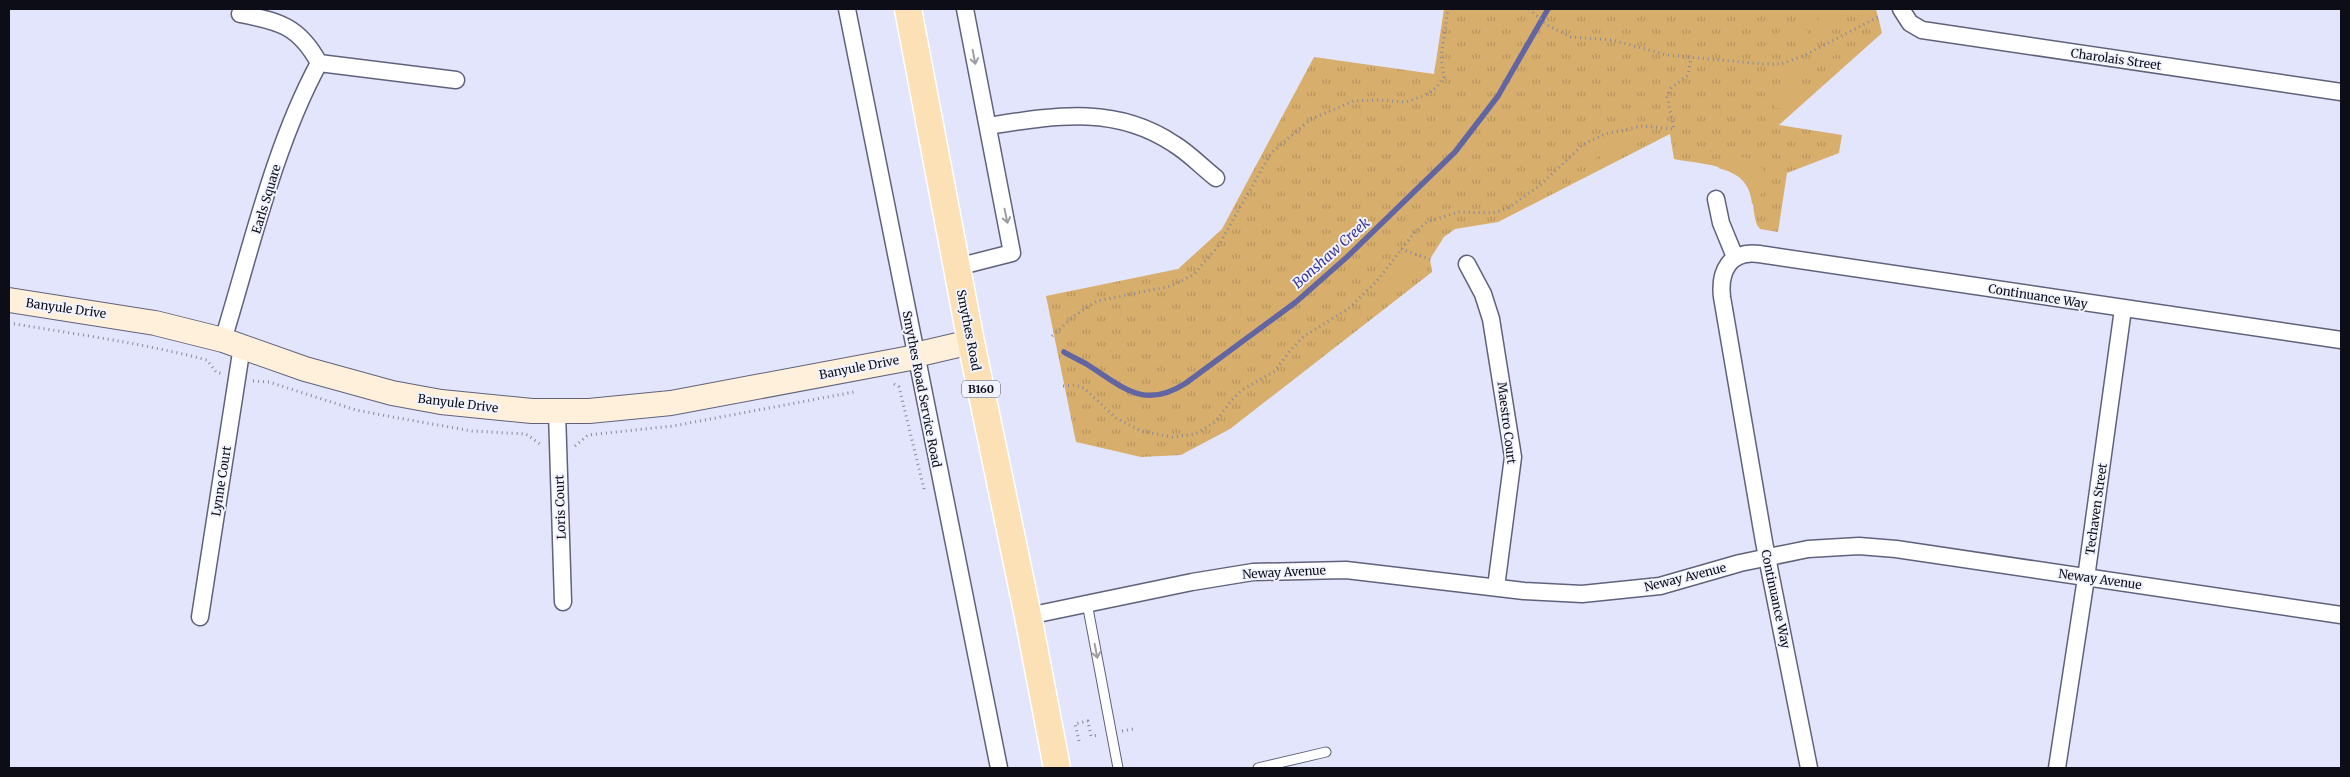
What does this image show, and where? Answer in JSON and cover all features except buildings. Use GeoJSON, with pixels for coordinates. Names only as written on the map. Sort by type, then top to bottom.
{"type":"FeatureCollection","features":[{"type":"Feature","properties":{"kind":"main road","name":"Smythes Road"},"geometry":{"type":"LineString","coordinates":[[908,9],[971,342],[1028,616],[1057,768]]}},
{"type":"Feature","properties":{"kind":"street","name":"Smythes Road Service Road"},"geometry":{"type":"LineString","coordinates":[[847,9],[999,768]]}},
{"type":"Feature","properties":{"kind":"street"},"geometry":{"type":"LineString","coordinates":[[957,267],[1012,254],[965,9]]}},
{"type":"Feature","properties":{"kind":"street","name":"Charolais Street"},"geometry":{"type":"LineString","coordinates":[[1901,9],[1910,23],[1922,30],[2341,92]]}},
{"type":"Feature","properties":{"kind":"street"},"geometry":{"type":"LineString","coordinates":[[240,14],[272,20],[287,26],[309,46],[319,63],[456,80]]}},
{"type":"Feature","properties":{"kind":"street","name":"Earls Square"},"geometry":{"type":"LineString","coordinates":[[232,343],[283,143],[319,63]]}},
{"type":"Feature","properties":{"kind":"street"},"geometry":{"type":"LineString","coordinates":[[988,126],[1064,115],[1084,115],[1116,120],[1166,138],[1216,178]]}},
{"type":"Feature","properties":{"kind":"street"},"geometry":{"type":"LineString","coordinates":[[1716,199],[1721,223],[1736,257]]}},
{"type":"Feature","properties":{"kind":"street","name":"Continuance Way"},"geometry":{"type":"LineString","coordinates":[[1809,768],[1767,557],[1721,288],[1724,269],[1736,257],[1746,254],[1759,254],[2341,340]]}},
{"type":"Feature","properties":{"kind":"street","name":"Maestro Court"},"geometry":{"type":"LineString","coordinates":[[1467,264],[1481,288],[1491,319],[1513,457],[1496,588]]}},
{"type":"Feature","properties":{"kind":"street","name":"Banyule Drive"},"geometry":{"type":"LineString","coordinates":[[9,300],[141,320],[232,343],[305,369],[392,393],[466,406],[557,412],[616,409],[671,403],[916,356],[971,342]]}},
{"type":"Feature","properties":{"kind":"street","name":"Techaven Street"},"geometry":{"type":"LineString","coordinates":[[2057,768],[2086,578],[2123,309]]}},
{"type":"Feature","properties":{"kind":"street","name":"Lynne Court"},"geometry":{"type":"LineString","coordinates":[[200,617],[232,343]]}},
{"type":"Feature","properties":{"kind":"street","name":"Loris Court"},"geometry":{"type":"LineString","coordinates":[[557,412],[563,602]]}},
{"type":"Feature","properties":{"kind":"street","name":"Neway Avenue"},"geometry":{"type":"LineString","coordinates":[[1028,616],[1226,576],[1286,570],[1346,570],[1496,588],[1582,594],[1635,590],[1680,581],[1767,557],[1827,547],[1877,547],[2341,615]]}},
{"type":"Feature","properties":{"kind":"lane"},"geometry":{"type":"LineString","coordinates":[[1087,603],[1118,768]]}},
{"type":"Feature","properties":{"kind":"lane"},"geometry":{"type":"LineString","coordinates":[[1258,768],[1326,752]]}},
{"type":"Feature","properties":{"kind":"path"},"geometry":{"type":"LineString","coordinates":[[1052,336],[1074,316],[1098,301],[1171,286],[1193,275],[1217,248],[1271,153],[1311,119],[1354,102],[1377,100],[1406,102],[1423,96],[1436,88],[1444,77],[1441,57],[1448,9]]}},
{"type":"Feature","properties":{"kind":"path"},"geometry":{"type":"LineString","coordinates":[[1529,9],[1547,25],[1571,37],[1612,40],[1667,55],[1763,64],[1782,64],[1802,56],[1878,17]]}},
{"type":"Feature","properties":{"kind":"path"},"geometry":{"type":"LineString","coordinates":[[1063,386],[1075,385],[1084,388],[1116,418],[1141,431],[1172,437],[1195,434],[1215,422],[1242,390],[1275,371],[1304,336],[1348,309],[1377,281],[1414,233],[1434,218],[1459,212],[1492,213],[1508,208],[1539,186],[1584,144],[1597,137],[1634,127],[1674,129],[1667,97],[1671,88],[1688,74],[1691,58]]}},
{"type":"Feature","properties":{"kind":"path"},"geometry":{"type":"LineString","coordinates":[[1402,248],[1432,260]]}},
{"type":"Feature","properties":{"kind":"green space"},"geometry":{"type":"Polygon","coordinates":[[[1444,9],[1876,9],[1882,33],[1779,125],[1842,135],[1839,153],[1787,173],[1778,232],[1760,229],[1757,225],[1750,191],[1745,182],[1737,175],[1718,167],[1674,159],[1670,134],[1498,222],[1455,229],[1444,237],[1430,259],[1432,272],[1230,429],[1181,455],[1141,457],[1076,442],[1046,296],[1178,269],[1222,229],[1314,57],[1434,74],[1444,9]]]}},
{"type":"Feature","properties":{"kind":"green space"},"geometry":{"type":"Polygon","coordinates":[[[1825,9],[1847,9],[1849,13],[1838,22],[1821,24],[1818,21],[1820,12],[1825,9]]]}},
{"type":"Feature","properties":{"kind":"green space"},"geometry":{"type":"Polygon","coordinates":[[[1864,9],[1876,9],[1876,14],[1859,23],[1857,15],[1864,9]]]}},
{"type":"Feature","properties":{"kind":"green space"},"geometry":{"type":"Polygon","coordinates":[[[1792,26],[1806,29],[1807,37],[1800,40],[1792,37],[1780,37],[1781,29],[1792,26]]]}},
{"type":"Feature","properties":{"kind":"green space"},"geometry":{"type":"Polygon","coordinates":[[[1847,37],[1844,51],[1827,59],[1816,54],[1847,37]]]}},
{"type":"Feature","properties":{"kind":"green space"},"geometry":{"type":"Polygon","coordinates":[[[1799,62],[1799,71],[1783,78],[1775,73],[1773,68],[1799,62]]]}},
{"type":"Feature","properties":{"kind":"green space"},"geometry":{"type":"Polygon","coordinates":[[[1789,85],[1796,87],[1797,97],[1782,108],[1776,108],[1768,99],[1768,95],[1789,85]]]}},
{"type":"Feature","properties":{"kind":"green space"},"geometry":{"type":"Polygon","coordinates":[[[1642,130],[1642,133],[1569,173],[1563,168],[1589,146],[1598,141],[1630,131],[1642,130]]]}},
{"type":"Feature","properties":{"kind":"green space"},"geometry":{"type":"Polygon","coordinates":[[[1738,156],[1754,160],[1765,172],[1764,189],[1755,203],[1752,204],[1746,184],[1737,176],[1718,168],[1728,159],[1738,156]]]}},
{"type":"Feature","properties":{"kind":"green space"},"geometry":{"type":"Polygon","coordinates":[[[1420,232],[1425,232],[1429,256],[1412,249],[1410,245],[1411,240],[1415,242],[1419,238],[1416,235],[1420,232]]]}},
{"type":"Feature","properties":{"kind":"green space"},"geometry":{"type":"Polygon","coordinates":[[[1407,253],[1425,259],[1410,275],[1396,284],[1382,287],[1376,286],[1402,254],[1407,253]]]}},
{"type":"Feature","properties":{"kind":"waterway","name":"Bonshaw Creek"},"geometry":{"type":"LineString","coordinates":[[1064,352],[1135,393],[1158,395],[1186,383],[1296,302],[1347,257],[1455,152],[1498,96],[1548,9]]}}]}
